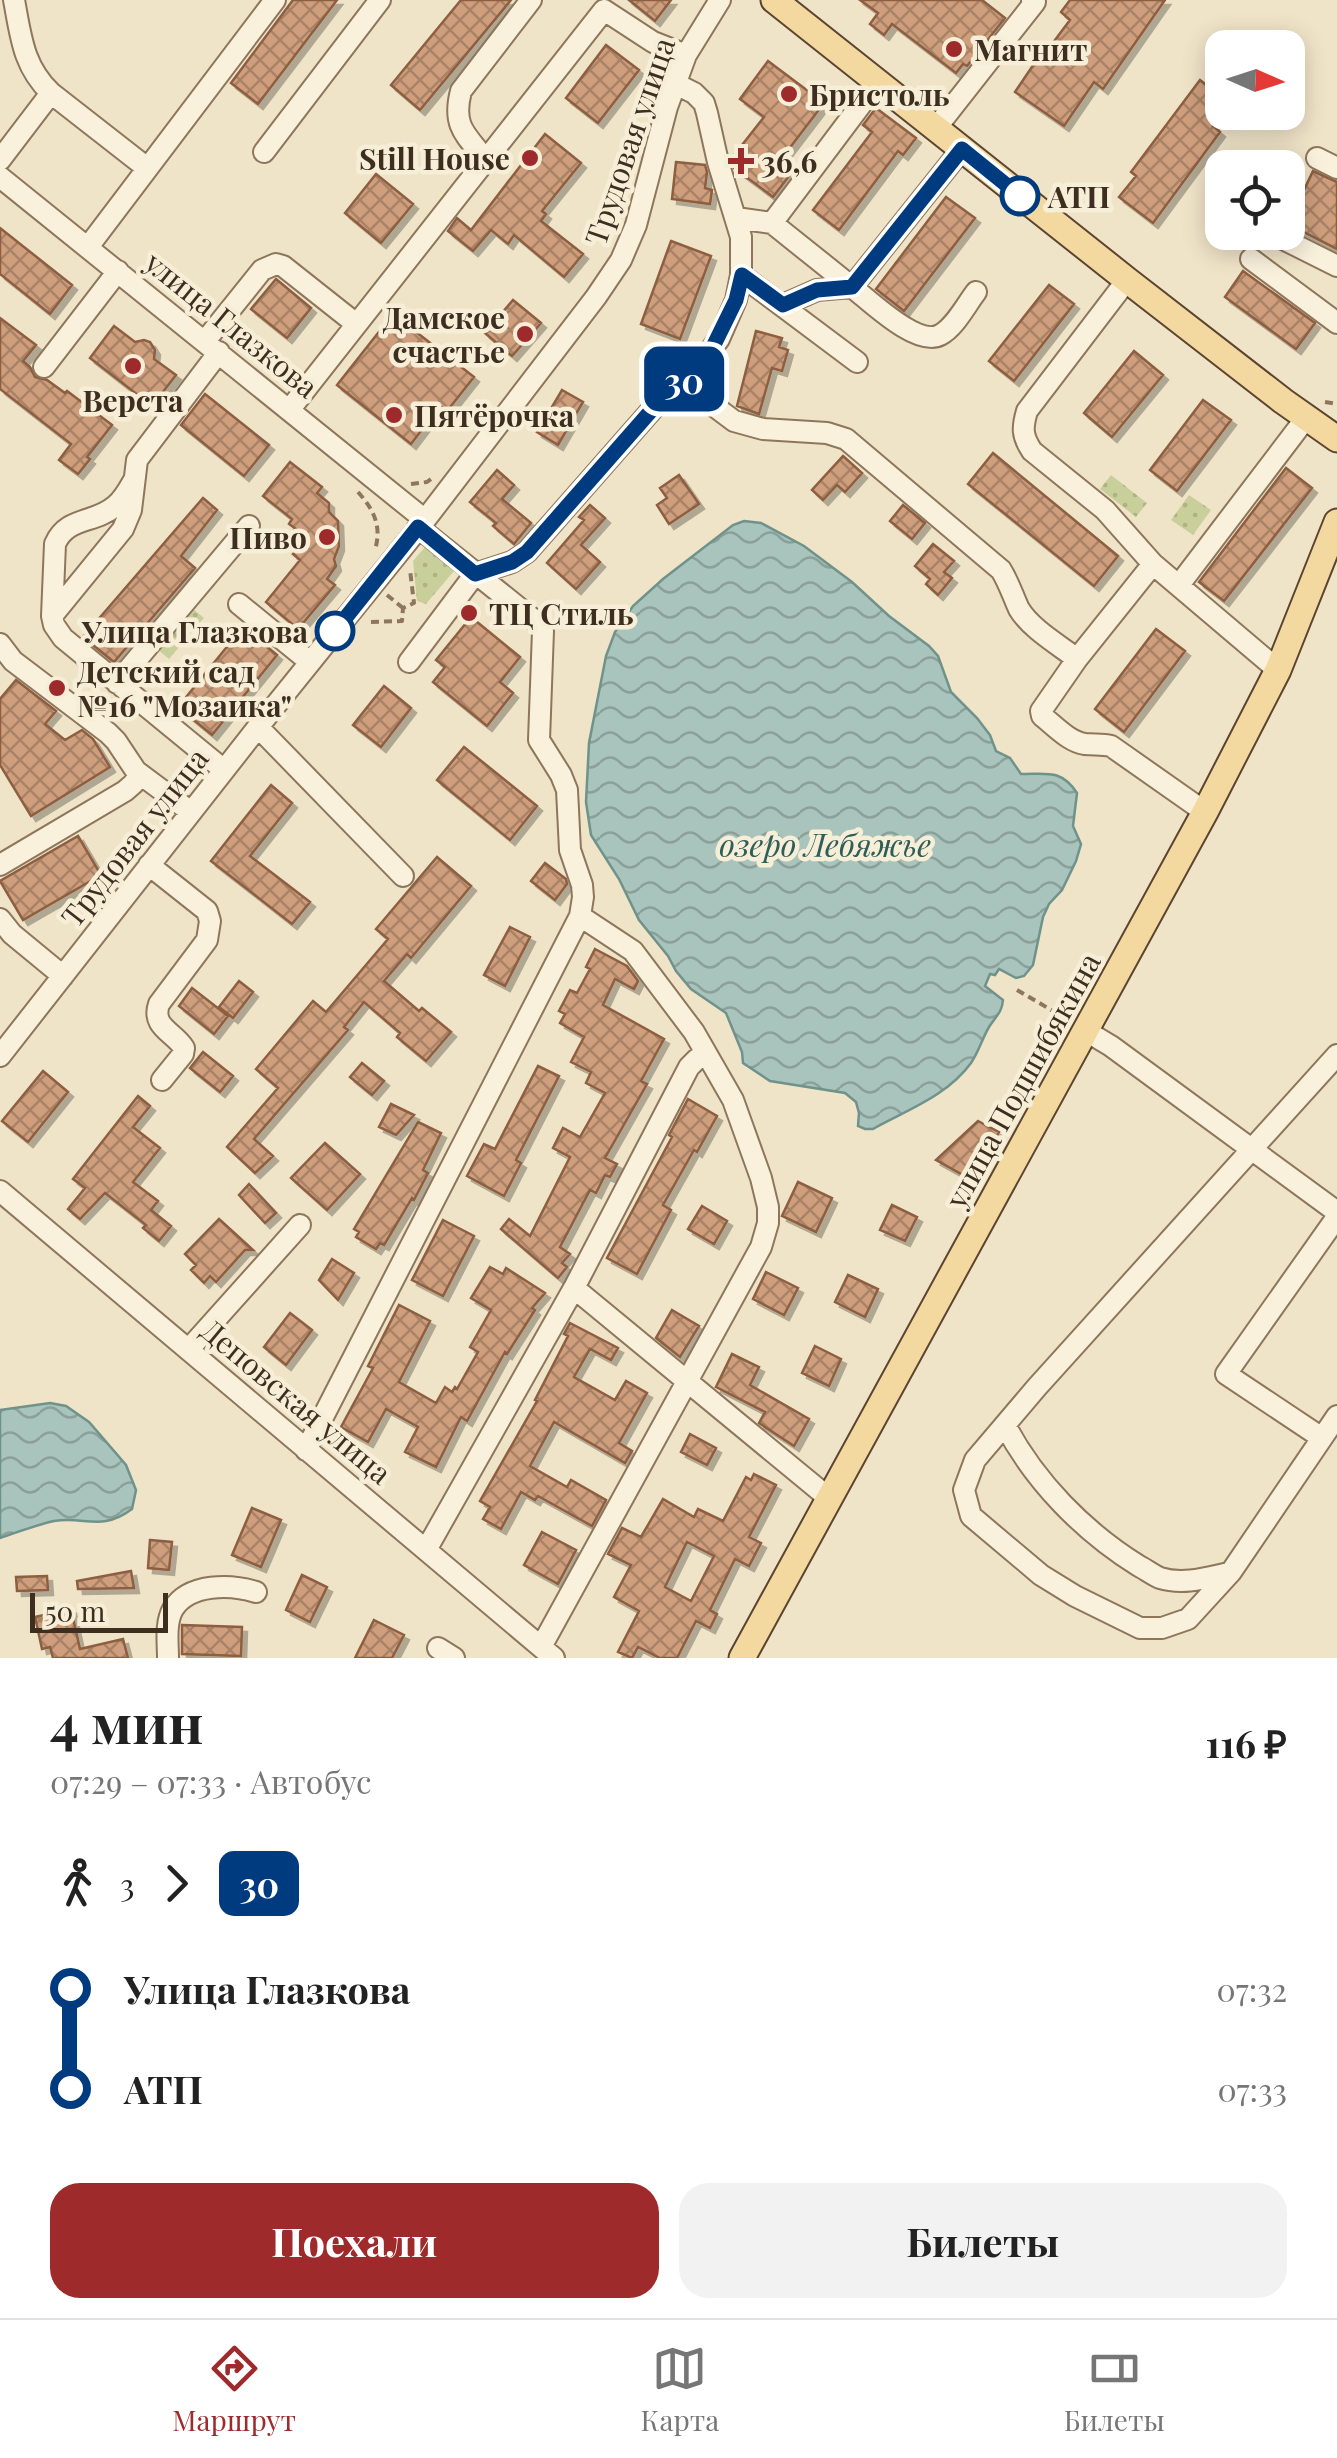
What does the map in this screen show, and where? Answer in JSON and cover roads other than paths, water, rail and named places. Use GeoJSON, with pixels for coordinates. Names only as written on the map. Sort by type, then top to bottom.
{"type":"FeatureCollection","features":[{"type":"Feature","properties":{"kind":"main road"},"geometry":{"type":"LineString","coordinates":[[792,5],[878,82],[962,149],[1337,439]]}},
{"type":"Feature","properties":{"kind":"main road","name":"улица Подшибякина"},"geometry":{"type":"LineString","coordinates":[[742,1658],[1206,812],[1278,670],[1337,522]]}},
{"type":"Feature","properties":{"kind":"street"},"geometry":{"type":"LineString","coordinates":[[14,0],[21,39],[36,78],[147,168]]}},
{"type":"Feature","properties":{"kind":"street"},"geometry":{"type":"LineString","coordinates":[[88,247],[275,0]]}},
{"type":"Feature","properties":{"kind":"street"},"geometry":{"type":"LineString","coordinates":[[264,152],[380,0]]}},
{"type":"Feature","properties":{"kind":"street"},"geometry":{"type":"LineString","coordinates":[[486,160],[462,131],[457,106],[462,91],[531,0]]}},
{"type":"Feature","properties":{"kind":"street","name":"Трудовая улица"},"geometry":{"type":"LineString","coordinates":[[0,1056],[596,297],[621,260],[636,225],[674,83],[686,55],[720,0]]}},
{"type":"Feature","properties":{"kind":"street"},"geometry":{"type":"LineString","coordinates":[[936,128],[1035,2],[1032,0]]}},
{"type":"Feature","properties":{"kind":"street"},"geometry":{"type":"LineString","coordinates":[[290,409],[486,160],[597,5],[653,42],[686,55]]}},
{"type":"Feature","properties":{"kind":"street"},"geometry":{"type":"LineString","coordinates":[[772,223],[878,82]]}},
{"type":"Feature","properties":{"kind":"street"},"geometry":{"type":"LineString","coordinates":[[409,662],[475,574],[512,562],[527,552],[664,396],[695,371],[728,320],[742,275],[742,237],[704,103],[674,83]]}},
{"type":"Feature","properties":{"kind":"street"},"geometry":{"type":"LineString","coordinates":[[0,160],[52,93]]}},
{"type":"Feature","properties":{"kind":"street"},"geometry":{"type":"LineString","coordinates":[[783,305],[817,290],[852,287],[962,149]]}},
{"type":"Feature","properties":{"kind":"street"},"geometry":{"type":"LineString","coordinates":[[1317,158],[1337,168]]}},
{"type":"Feature","properties":{"kind":"street","name":"улица Глазкова"},"geometry":{"type":"LineString","coordinates":[[0,177],[290,409],[475,574],[538,624],[543,631],[539,740],[567,790],[570,850],[582,885],[580,916]]}},
{"type":"Feature","properties":{"kind":"street"},"geometry":{"type":"LineString","coordinates":[[736,218],[772,223],[918,335],[940,335],[976,292]]}},
{"type":"Feature","properties":{"kind":"street"},"geometry":{"type":"LineString","coordinates":[[1305,249],[1337,266]]}},
{"type":"Feature","properties":{"kind":"street"},"geometry":{"type":"LineString","coordinates":[[1251,259],[1337,323]]}},
{"type":"Feature","properties":{"kind":"street"},"geometry":{"type":"LineString","coordinates":[[52,616],[123,529],[131,510],[142,449],[262,270],[276,264],[283,266],[355,324]]}},
{"type":"Feature","properties":{"kind":"street"},"geometry":{"type":"LineString","coordinates":[[44,367],[118,271]]}},
{"type":"Feature","properties":{"kind":"street"},"geometry":{"type":"LineString","coordinates":[[742,275],[856,362]]}},
{"type":"Feature","properties":{"kind":"street"},"geometry":{"type":"LineString","coordinates":[[1127,280],[1027,411],[1022,427],[1024,439],[1032,451],[1105,510],[1154,564],[1278,670]]}},
{"type":"Feature","properties":{"kind":"street"},"geometry":{"type":"LineString","coordinates":[[695,371],[714,406],[734,421],[762,429],[827,433],[846,439],[1001,570],[1020,611],[1077,659]]}},
{"type":"Feature","properties":{"kind":"street"},"geometry":{"type":"LineString","coordinates":[[1179,585],[1306,418]]}},
{"type":"Feature","properties":{"kind":"street"},"geometry":{"type":"LineString","coordinates":[[134,480],[112,508],[67,526],[57,538],[54,625],[63,638],[224,770]]}},
{"type":"Feature","properties":{"kind":"street"},"geometry":{"type":"LineString","coordinates":[[117,683],[249,526]]}},
{"type":"Feature","properties":{"kind":"street"},"geometry":{"type":"LineString","coordinates":[[1154,564],[1043,705],[1042,716],[1071,739],[1111,746],[1206,812]]}},
{"type":"Feature","properties":{"kind":"street"},"geometry":{"type":"LineString","coordinates":[[239,604],[310,662]]}},
{"type":"Feature","properties":{"kind":"street"},"geometry":{"type":"LineString","coordinates":[[0,644],[14,661],[116,741],[140,774],[191,812]]}},
{"type":"Feature","properties":{"kind":"street"},"geometry":{"type":"LineString","coordinates":[[258,727],[403,876]]}},
{"type":"Feature","properties":{"kind":"street"},"geometry":{"type":"LineString","coordinates":[[0,866],[125,790],[140,774]]}},
{"type":"Feature","properties":{"kind":"street"},"geometry":{"type":"LineString","coordinates":[[149,865],[207,911],[210,921],[207,940],[156,1012],[162,1026],[184,1048],[162,1080]]}},
{"type":"Feature","properties":{"kind":"street"},"geometry":{"type":"LineString","coordinates":[[306,1450],[580,916],[633,950],[694,1032],[733,1100],[761,1178],[768,1224],[761,1247],[547,1652]]}},
{"type":"Feature","properties":{"kind":"street"},"geometry":{"type":"LineString","coordinates":[[0,919],[12,934],[63,976]]}},
{"type":"Feature","properties":{"kind":"street"},"geometry":{"type":"LineString","coordinates":[[1086,1030],[1337,1215],[1226,1374],[1322,1438]]}},
{"type":"Feature","properties":{"kind":"street"},"geometry":{"type":"LineString","coordinates":[[426,1550],[574,1288],[689,1067],[707,1055]]}},
{"type":"Feature","properties":{"kind":"street"},"geometry":{"type":"LineString","coordinates":[[1337,1055],[1005,1425],[975,1460],[964,1490],[971,1516],[1041,1574],[1075,1596],[1140,1628],[1162,1628],[1188,1619],[1231,1572],[1337,1416]]}},
{"type":"Feature","properties":{"kind":"street","name":"Деповская улица"},"geometry":{"type":"LineString","coordinates":[[0,1191],[547,1652]]}},
{"type":"Feature","properties":{"kind":"street"},"geometry":{"type":"LineString","coordinates":[[189,1348],[300,1225]]}},
{"type":"Feature","properties":{"kind":"street"},"geometry":{"type":"LineString","coordinates":[[574,1288],[830,1499]]}},
{"type":"Feature","properties":{"kind":"street"},"geometry":{"type":"LineString","coordinates":[[1005,1425],[1021,1455],[1047,1486],[1072,1514],[1120,1554],[1159,1578],[1194,1582],[1231,1572]]}},
{"type":"Feature","properties":{"kind":"street"},"geometry":{"type":"LineString","coordinates":[[168,1658],[171,1616],[182,1599],[231,1586],[256,1592]]}},
{"type":"Feature","properties":{"kind":"water","name":"озеро Лебяжье"},"geometry":{"type":"Polygon","coordinates":[[[744,521],[761,523],[804,546],[852,582],[938,656],[951,692],[990,735],[996,751],[1010,758],[1021,774],[1059,776],[1077,793],[1073,826],[1081,844],[1062,890],[1043,917],[1033,965],[1024,976],[1016,978],[999,969],[995,975],[990,974],[985,986],[1003,1000],[1000,1012],[961,1075],[926,1101],[873,1129],[858,1126],[856,1102],[845,1093],[770,1081],[743,1063],[726,1013],[691,989],[676,971],[639,920],[591,835],[586,802],[589,743],[606,656],[615,632],[633,606],[663,579],[733,525],[744,521]]]}},
{"type":"Feature","properties":{"kind":"water"},"geometry":{"type":"Polygon","coordinates":[[[50,1403],[66,1406],[89,1422],[126,1465],[136,1490],[132,1509],[102,1522],[54,1521],[0,1538],[0,1410],[50,1403]]]}},
{"type":"Feature","properties":{"kind":"place","name":"Магнит"},"geometry":{"type":"Point","coordinates":[954,49]}},
{"type":"Feature","properties":{"kind":"place","name":"Бристоль"},"geometry":{"type":"Point","coordinates":[789,94]}},
{"type":"Feature","properties":{"kind":"place","name":"Still House"},"geometry":{"type":"Point","coordinates":[530,158]}},
{"type":"Feature","properties":{"kind":"place","name":"36,6"},"geometry":{"type":"Point","coordinates":[741,161]}},
{"type":"Feature","properties":{"kind":"place","name":"АТП"},"geometry":{"type":"Point","coordinates":[1020,196]}},
{"type":"Feature","properties":{"kind":"place","name":"Дамское счастье"},"geometry":{"type":"Point","coordinates":[525,334]}},
{"type":"Feature","properties":{"kind":"place","name":"Верста"},"geometry":{"type":"Point","coordinates":[133,366]}},
{"type":"Feature","properties":{"kind":"place","name":"Пятёрочка"},"geometry":{"type":"Point","coordinates":[394,415]}},
{"type":"Feature","properties":{"kind":"place","name":"Пиво"},"geometry":{"type":"Point","coordinates":[327,537]}},
{"type":"Feature","properties":{"kind":"place","name":"ТЦ Стиль"},"geometry":{"type":"Point","coordinates":[469,613]}},
{"type":"Feature","properties":{"kind":"place","name":"Улица Глазкова"},"geometry":{"type":"Point","coordinates":[335,631]}},
{"type":"Feature","properties":{"kind":"place","name":"Детский сад №16 \"Мозаика\""},"geometry":{"type":"Point","coordinates":[57,688]}}]}
